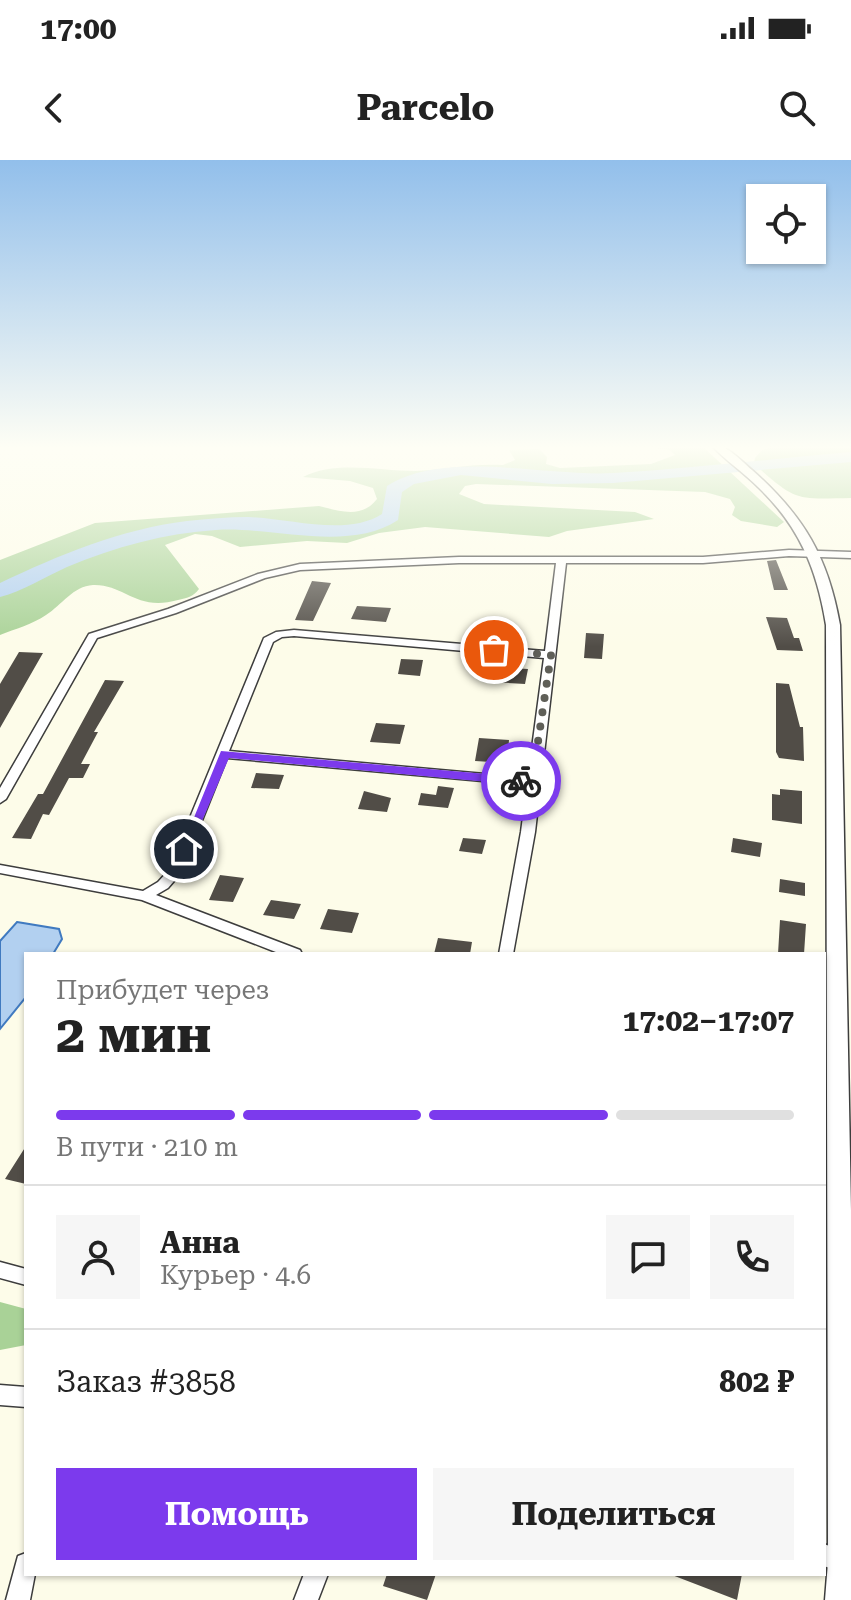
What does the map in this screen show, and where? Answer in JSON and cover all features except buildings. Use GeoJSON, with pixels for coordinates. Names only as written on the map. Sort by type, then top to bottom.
{"type":"FeatureCollection","features":[{"type":"Feature","properties":{"kind":"street"},"geometry":{"type":"LineString","coordinates":[[787,512],[817,553],[829,587],[833,625],[833,1558],[840,1600]]}},
{"type":"Feature","properties":{"kind":"street"},"geometry":{"type":"LineString","coordinates":[[0,799],[93,636],[270,574],[300,567],[459,560],[703,560],[817,553],[851,555]]}},
{"type":"Feature","properties":{"kind":"street"},"geometry":{"type":"LineString","coordinates":[[506,952],[528,832],[561,561]]}},
{"type":"Feature","properties":{"kind":"street"},"geometry":{"type":"LineString","coordinates":[[145,896],[163,885],[174,873],[225,754],[268,640],[280,634],[551,655]]}},
{"type":"Feature","properties":{"kind":"street"},"geometry":{"type":"LineString","coordinates":[[225,754],[532,782]]}},
{"type":"Feature","properties":{"kind":"street"},"geometry":{"type":"LineString","coordinates":[[0,869],[145,896],[290,952]]}},
{"type":"Feature","properties":{"kind":"street"},"geometry":{"type":"LineString","coordinates":[[0,1270],[24,1276]]}},
{"type":"Feature","properties":{"kind":"street"},"geometry":{"type":"LineString","coordinates":[[0,1395],[24,1397]]}},
{"type":"Feature","properties":{"kind":"street"},"geometry":{"type":"LineString","coordinates":[[18,1600],[24,1573]]}},
{"type":"Feature","properties":{"kind":"street"},"geometry":{"type":"LineString","coordinates":[[306,1600],[315,1576]]}},
{"type":"Feature","properties":{"kind":"green space"},"geometry":{"type":"Polygon","coordinates":[[[237,512],[636,512],[654,519],[567,531],[549,537],[425,527],[379,533],[347,543],[307,541],[240,547],[212,536],[195,534],[165,545],[199,589],[190,597],[152,603],[104,586],[86,586],[41,618],[0,635],[0,560],[95,523],[237,512]]]}},
{"type":"Feature","properties":{"kind":"green space"},"geometry":{"type":"Polygon","coordinates":[[[733,512],[773,512],[784,522],[777,527],[741,521],[732,515],[733,512]]]}},
{"type":"Feature","properties":{"kind":"green space"},"geometry":{"type":"Polygon","coordinates":[[[0,1302],[24,1308],[24,1345],[0,1350],[0,1302]]]}},
{"type":"Feature","properties":{"kind":"water"},"geometry":{"type":"Polygon","coordinates":[[[17,922],[59,929],[62,939],[54,952],[24,952],[24,999],[0,1029],[0,941],[17,922]]]}},
{"type":"Feature","properties":{"kind":"waterway"},"geometry":{"type":"LineString","coordinates":[[0,591],[91,551],[151,533],[183,527],[249,523],[324,529],[364,528],[380,523],[391,516],[391,512]]}},
{"type":"Feature","properties":{"kind":"way so far"},"geometry":{"type":"LineString","coordinates":[[494,650],[551,655],[532,782],[521,781]]}},
{"type":"Feature","properties":{"kind":"route"},"geometry":{"type":"LineString","coordinates":[[184,849],[225,754],[521,781]]}}]}
